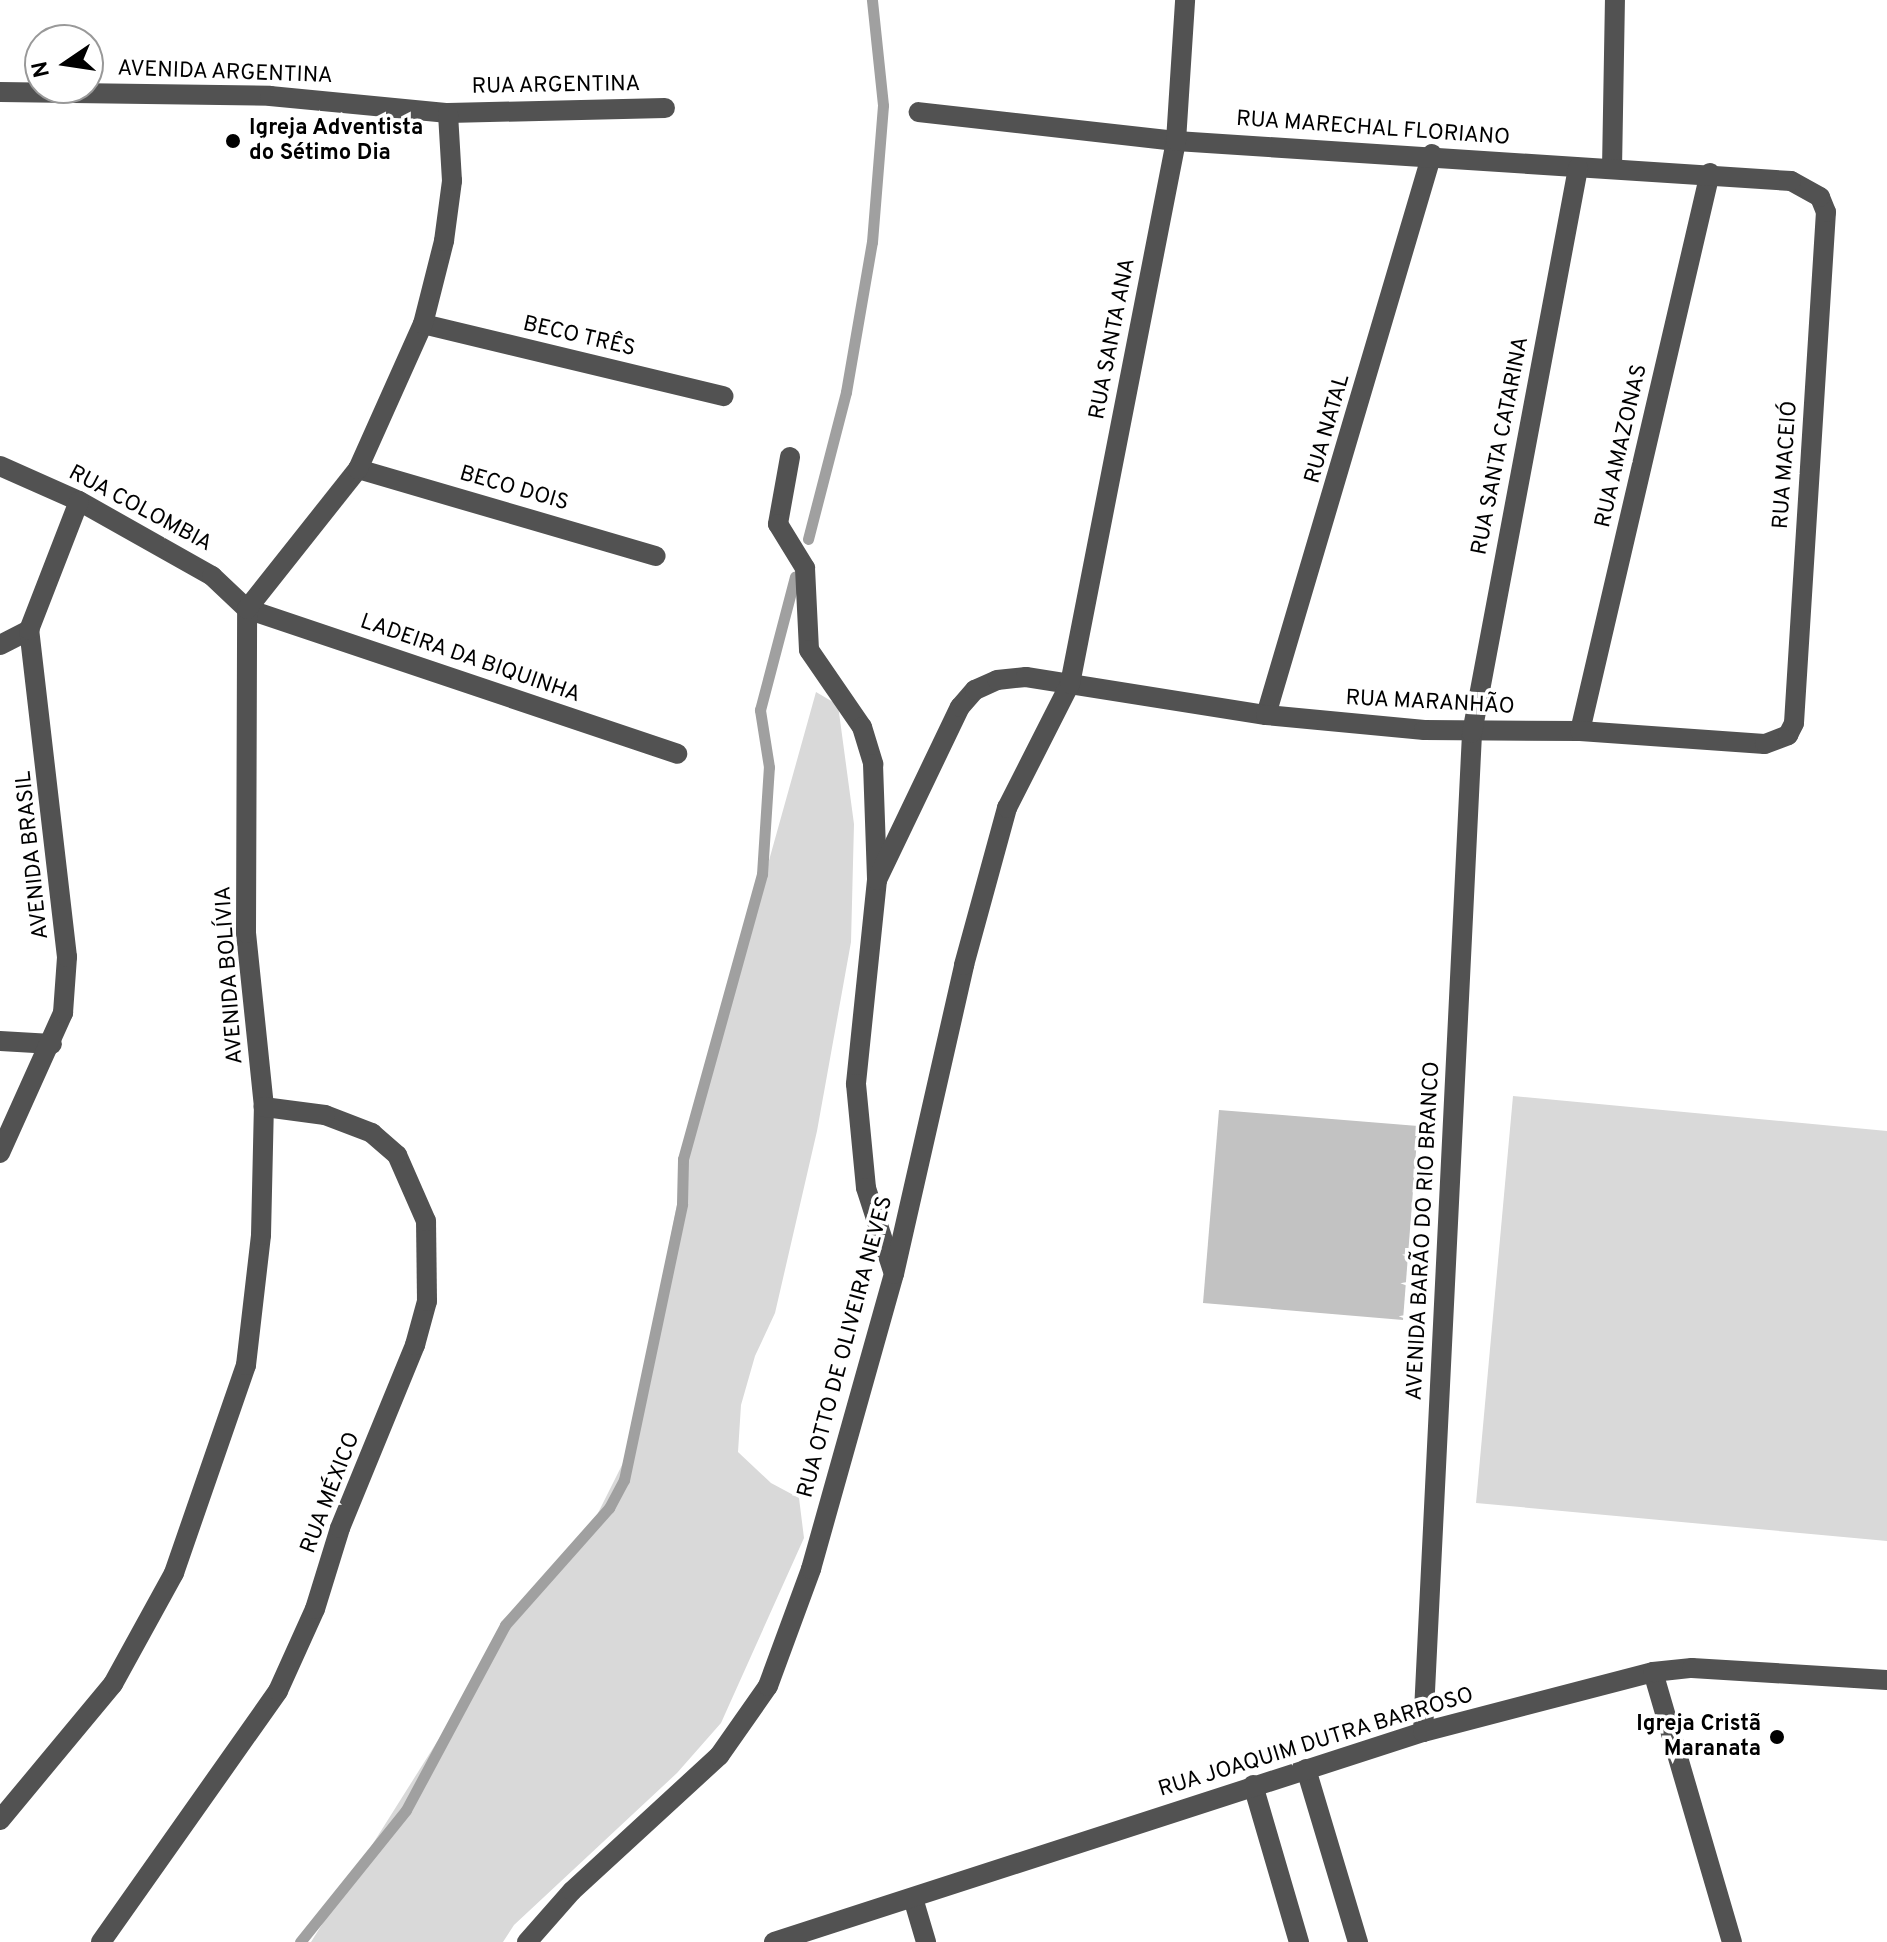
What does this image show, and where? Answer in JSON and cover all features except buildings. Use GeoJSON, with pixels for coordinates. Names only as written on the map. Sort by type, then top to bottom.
{"type":"FeatureCollection","features":[{"type":"Feature","properties":{"kind":"street","name":"RUA SANTA ANA"},"geometry":{"type":"LineString","coordinates":[[1070,684],[1176,141],[1185,0]]}},
{"type":"Feature","properties":{"kind":"street"},"geometry":{"type":"LineString","coordinates":[[1612,169],[1615,0]]}},
{"type":"Feature","properties":{"kind":"street","name":"AVENIDA ARGENTINA"},"geometry":{"type":"LineString","coordinates":[[0,92],[270,96],[448,113]]}},
{"type":"Feature","properties":{"kind":"street","name":"RUA ARGENTINA"},"geometry":{"type":"LineString","coordinates":[[448,113],[665,108]]}},
{"type":"Feature","properties":{"kind":"street","name":"RUA MARECHAL FLORIANO"},"geometry":{"type":"LineString","coordinates":[[919,112],[1176,141],[1432,154],[1578,168],[1710,173],[1791,181],[1820,197]]}},
{"type":"Feature","properties":{"kind":"street"},"geometry":{"type":"LineString","coordinates":[[247,609],[358,469],[423,324],[450,196],[448,113]]}},
{"type":"Feature","properties":{"kind":"street","name":"RUA NATAL"},"geometry":{"type":"LineString","coordinates":[[1266,715],[1432,154]]}},
{"type":"Feature","properties":{"kind":"street","name":"RUA SANTA CATARINA"},"geometry":{"type":"LineString","coordinates":[[1472,733],[1578,168]]}},
{"type":"Feature","properties":{"kind":"street","name":"RUA AMAZONAS"},"geometry":{"type":"LineString","coordinates":[[1580,731],[1710,173]]}},
{"type":"Feature","properties":{"kind":"street","name":"RUA MACEIÓ"},"geometry":{"type":"LineString","coordinates":[[1788,735],[1794,723],[1826,212],[1820,197]]}},
{"type":"Feature","properties":{"kind":"street","name":"BECO TRÊS"},"geometry":{"type":"LineString","coordinates":[[423,324],[724,396]]}},
{"type":"Feature","properties":{"kind":"street"},"geometry":{"type":"LineString","coordinates":[[790,457],[778,524],[805,568],[809,650],[862,727],[873,764],[877,880],[856,1084],[866,1188],[894,1274]]}},
{"type":"Feature","properties":{"kind":"street","name":"RUA COLOMBIA"},"geometry":{"type":"LineString","coordinates":[[0,466],[79,501],[212,576],[247,609]]}},
{"type":"Feature","properties":{"kind":"street","name":"BECO DOIS"},"geometry":{"type":"LineString","coordinates":[[358,469],[656,556]]}},
{"type":"Feature","properties":{"kind":"street","name":"AVENIDA BRASIL"},"geometry":{"type":"LineString","coordinates":[[0,1153],[52,1044],[63,1013],[67,957],[29,630],[79,501]]}},
{"type":"Feature","properties":{"kind":"street","name":"LADEIRA DA BIQUINHA"},"geometry":{"type":"LineString","coordinates":[[247,609],[677,754]]}},
{"type":"Feature","properties":{"kind":"street","name":"AVENIDA BOLÍVIA"},"geometry":{"type":"LineString","coordinates":[[2,1813],[113,1684],[174,1573],[218,1459],[246,1365],[261,1235],[264,1107],[246,933],[247,609]]}},
{"type":"Feature","properties":{"kind":"street"},"geometry":{"type":"LineString","coordinates":[[0,645],[29,630]]}},
{"type":"Feature","properties":{"kind":"street","name":"RUA MARANHÃO"},"geometry":{"type":"LineString","coordinates":[[877,880],[960,707],[975,690],[1026,677],[1266,715],[1472,733],[1580,731],[1765,744],[1788,735]]}},
{"type":"Feature","properties":{"kind":"street","name":"RUA OTTO DE OLIVEIRA NEVES"},"geometry":{"type":"LineString","coordinates":[[527,1942],[572,1891],[719,1756],[768,1686],[811,1569],[894,1274],[964,965],[1007,808],[1070,684]]}},
{"type":"Feature","properties":{"kind":"street","name":"AVENIDA BARÃO DO RIO BRANCO"},"geometry":{"type":"LineString","coordinates":[[1423,1732],[1472,733]]}},
{"type":"Feature","properties":{"kind":"street"},"geometry":{"type":"LineString","coordinates":[[0,1041],[52,1044]]}},
{"type":"Feature","properties":{"kind":"street","name":"RUA MÉXICO"},"geometry":{"type":"LineString","coordinates":[[101,1942],[278,1691],[315,1609],[340,1528],[415,1345],[427,1301],[426,1221],[397,1155],[372,1133],[325,1115],[264,1107]]}},
{"type":"Feature","properties":{"kind":"street","name":"RUA JOAQUIM DUTRA BARROSO"},"geometry":{"type":"LineString","coordinates":[[774,1942],[1423,1732],[1653,1672],[1692,1668],[1887,1680]]}},
{"type":"Feature","properties":{"kind":"street"},"geometry":{"type":"LineString","coordinates":[[1653,1672],[1732,1942]]}},
{"type":"Feature","properties":{"kind":"street"},"geometry":{"type":"LineString","coordinates":[[1306,1769],[1358,1942]]}},
{"type":"Feature","properties":{"kind":"street"},"geometry":{"type":"LineString","coordinates":[[1253,1785],[1299,1942]]}},
{"type":"Feature","properties":{"kind":"street"},"geometry":{"type":"LineString","coordinates":[[913,1898],[926,1942]]}},
{"type":"Feature","properties":{"kind":"shaded area"},"geometry":{"type":"Polygon","coordinates":[[[816,692],[838,705],[854,824],[851,942],[817,1131],[775,1313],[755,1356],[741,1405],[738,1452],[771,1483],[799,1498],[804,1538],[721,1723],[677,1773],[514,1925],[503,1942],[311,1942],[503,1637],[585,1539],[629,1451],[686,1158],[816,692]]]}},
{"type":"Feature","properties":{"kind":"shaded area"},"geometry":{"type":"Polygon","coordinates":[[[1513,1096],[1887,1131],[1887,1541],[1476,1503],[1513,1096]]]}},
{"type":"Feature","properties":{"kind":"waterway"},"geometry":{"type":"LineString","coordinates":[[808,539],[846,392],[872,242],[883,105],[872,0]]}},
{"type":"Feature","properties":{"kind":"waterway"},"geometry":{"type":"LineString","coordinates":[[300,1942],[406,1810],[505,1625],[609,1508],[624,1480],[682,1204],[683,1159],[762,874],[769,767],[760,710],[795,577]]}},
{"type":"Feature","properties":{"kind":"place","name":"Igreja Adventista do Sétimo Dia"},"geometry":{"type":"Point","coordinates":[233,141]}},
{"type":"Feature","properties":{"kind":"place","name":"Igreja Cristã Maranata"},"geometry":{"type":"Point","coordinates":[1777,1737]}}]}
